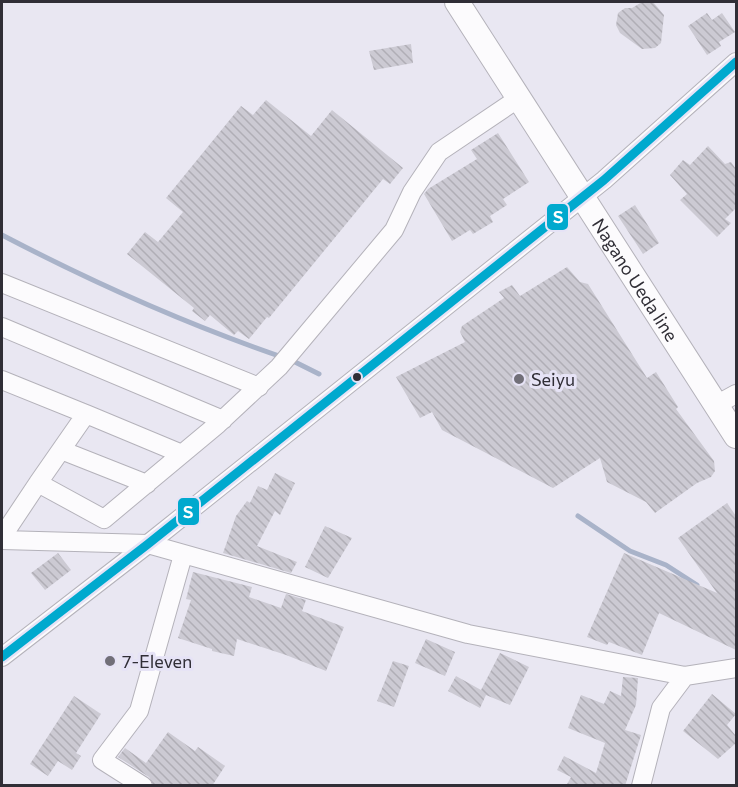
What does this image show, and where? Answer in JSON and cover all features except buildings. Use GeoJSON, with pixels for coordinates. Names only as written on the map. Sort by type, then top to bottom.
{"type":"FeatureCollection","features":[{"type":"Feature","properties":{"kind":"main road","name":"Nagano Ueda line"},"geometry":{"type":"LineString","coordinates":[[457,2],[582,197],[726,399],[736,436]]}},
{"type":"Feature","properties":{"kind":"street"},"geometry":{"type":"LineString","coordinates":[[2,657],[148,544],[582,197],[736,62]]}},
{"type":"Feature","properties":{"kind":"street"},"geometry":{"type":"LineString","coordinates":[[38,483],[104,519],[223,420],[279,367],[394,230],[412,192],[439,152],[519,98]]}},
{"type":"Feature","properties":{"kind":"street"},"geometry":{"type":"LineString","coordinates":[[2,283],[259,387]]}},
{"type":"Feature","properties":{"kind":"street"},"geometry":{"type":"LineString","coordinates":[[2,327],[223,420]]}},
{"type":"Feature","properties":{"kind":"street"},"geometry":{"type":"LineString","coordinates":[[2,380],[182,454]]}},
{"type":"Feature","properties":{"kind":"street"},"geometry":{"type":"LineString","coordinates":[[2,539],[86,414]]}},
{"type":"Feature","properties":{"kind":"street"},"geometry":{"type":"LineString","coordinates":[[61,450],[147,484]]}},
{"type":"Feature","properties":{"kind":"street"},"geometry":{"type":"LineString","coordinates":[[2,539],[148,544],[468,634],[685,676],[736,668]]}},
{"type":"Feature","properties":{"kind":"street"},"geometry":{"type":"LineString","coordinates":[[143,786],[102,760],[139,711],[183,555]]}},
{"type":"Feature","properties":{"kind":"street"},"geometry":{"type":"LineString","coordinates":[[641,786],[661,708],[685,676]]}},
{"type":"Feature","properties":{"kind":"waterway"},"geometry":{"type":"LineString","coordinates":[[2,235],[140,301],[210,331],[282,357]]}},
{"type":"Feature","properties":{"kind":"waterway"},"geometry":{"type":"LineString","coordinates":[[291,360],[319,374]]}},
{"type":"Feature","properties":{"kind":"waterway"},"geometry":{"type":"LineString","coordinates":[[578,516],[630,551],[666,565],[697,585]]}},
{"type":"Feature","properties":{"kind":"transit line","name":"Ｓ"},"geometry":{"type":"LineString","coordinates":[[2,657],[148,544],[604,180],[736,62]]}},
{"type":"Feature","properties":{"kind":"place","name":"Seiyu"},"geometry":{"type":"Point","coordinates":[519,379]}},
{"type":"Feature","properties":{"kind":"place","name":"7-Eleven"},"geometry":{"type":"Point","coordinates":[110,661]}}]}
